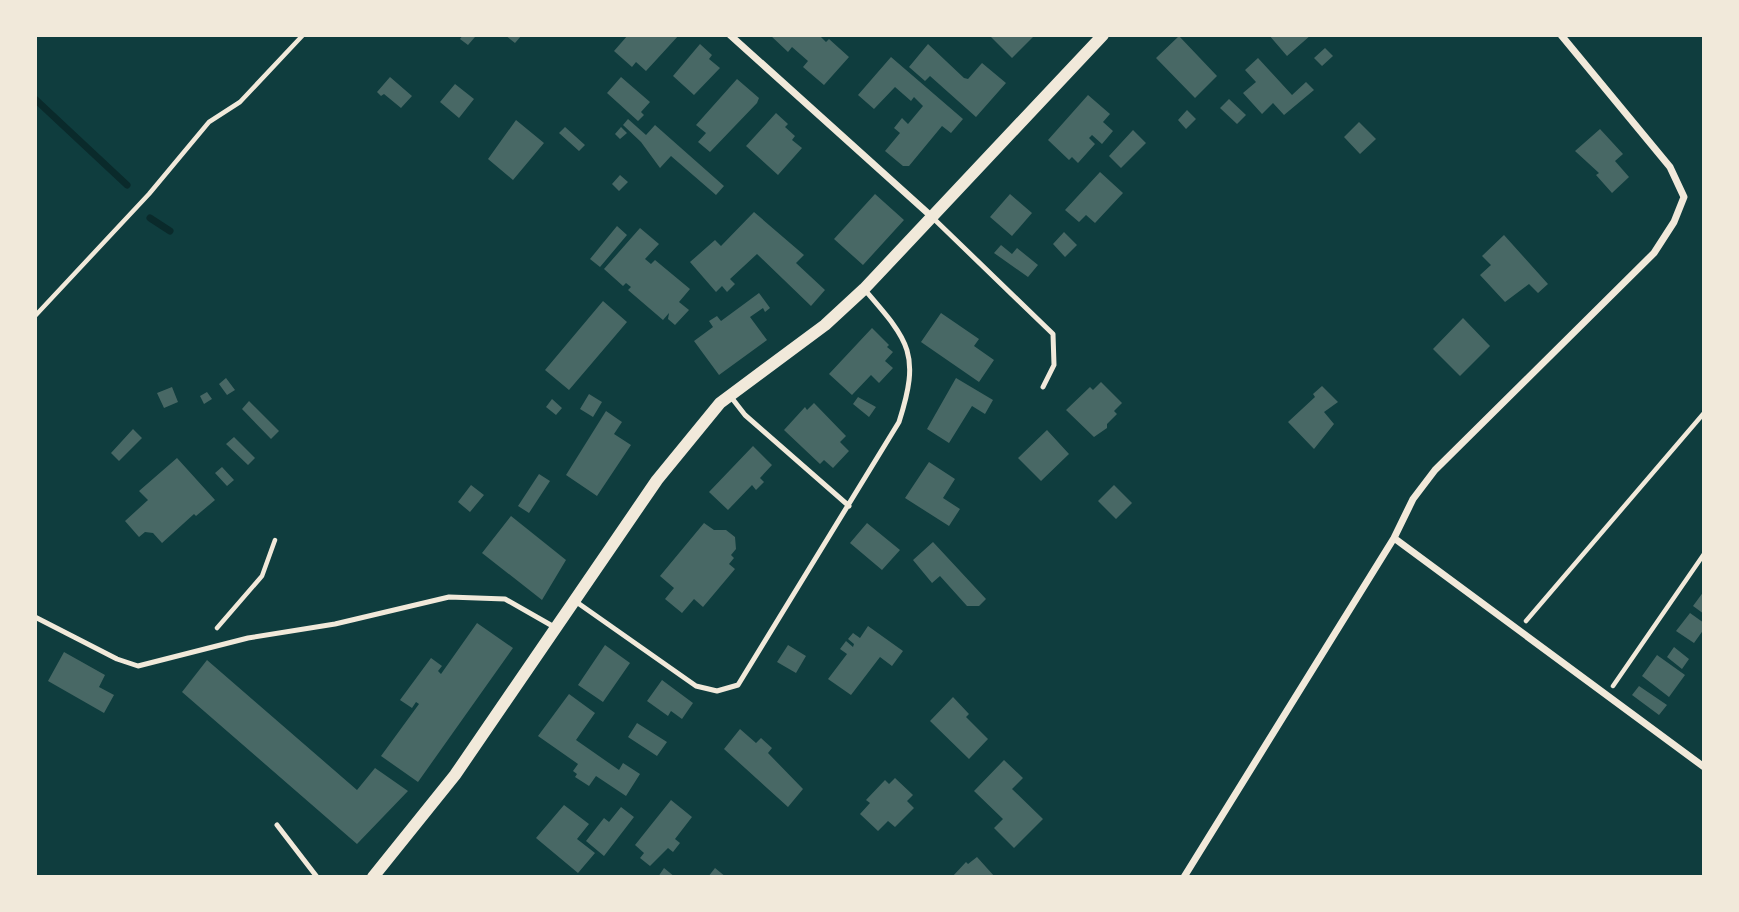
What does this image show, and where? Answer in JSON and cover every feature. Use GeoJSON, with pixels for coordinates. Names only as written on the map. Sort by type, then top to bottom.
{"type":"FeatureCollection","features":[{"type":"Feature","properties":{"kind":"street"},"geometry":{"type":"LineString","coordinates":[[730,35],[931,216]]}},
{"type":"Feature","properties":{"kind":"street"},"geometry":{"type":"LineString","coordinates":[[373,877],[455,775],[657,480],[691,436],[730,395],[825,325],[864,289],[1103,35]]}},
{"type":"Feature","properties":{"kind":"street"},"geometry":{"type":"LineString","coordinates":[[1184,877],[1394,538],[1413,499],[1435,470],[1654,253],[1674,222],[1684,197],[1670,167],[1561,35]]}},
{"type":"Feature","properties":{"kind":"street"},"geometry":{"type":"LineString","coordinates":[[1394,538],[1704,767]]}},
{"type":"Feature","properties":{"kind":"lane"},"geometry":{"type":"LineString","coordinates":[[931,216],[1053,334],[1054,365],[1044,387]]}},
{"type":"Feature","properties":{"kind":"lane"},"geometry":{"type":"LineString","coordinates":[[575,601],[696,686],[717,691],[738,685],[899,422],[910,387],[910,356],[902,333],[864,289]]}},
{"type":"Feature","properties":{"kind":"lane"},"geometry":{"type":"LineString","coordinates":[[730,395],[745,415],[849,506]]}},
{"type":"Feature","properties":{"kind":"lane"},"geometry":{"type":"LineString","coordinates":[[35,617],[117,659],[138,666],[248,638],[335,624],[449,597],[505,599],[556,628]]}},
{"type":"Feature","properties":{"kind":"lane"},"geometry":{"type":"LineString","coordinates":[[277,825],[317,877]]}},
{"type":"Feature","properties":{"kind":"path"},"geometry":{"type":"LineString","coordinates":[[35,316],[149,194],[209,122],[240,102],[303,35]]}},
{"type":"Feature","properties":{"kind":"path"},"geometry":{"type":"LineString","coordinates":[[1519,630],[1704,413]]}},
{"type":"Feature","properties":{"kind":"path"},"geometry":{"type":"LineString","coordinates":[[217,628],[262,576],[275,540]]}},
{"type":"Feature","properties":{"kind":"path"},"geometry":{"type":"LineString","coordinates":[[1606,696],[1704,554]]}},
{"type":"Feature","properties":{"kind":"building"},"geometry":{"type":"Polygon","coordinates":[[[463,35],[475,37],[468,45],[460,39],[463,35]]]}},
{"type":"Feature","properties":{"kind":"building"},"geometry":{"type":"Polygon","coordinates":[[[505,35],[522,35],[515,43],[505,35]]]}},
{"type":"Feature","properties":{"kind":"building"},"geometry":{"type":"Polygon","coordinates":[[[628,35],[679,35],[646,71],[636,62],[632,67],[614,51],[628,35]]]}},
{"type":"Feature","properties":{"kind":"building"},"geometry":{"type":"Polygon","coordinates":[[[770,35],[819,35],[826,42],[829,39],[849,57],[824,85],[803,67],[808,61],[792,47],[788,52],[770,35]]]}},
{"type":"Feature","properties":{"kind":"building"},"geometry":{"type":"Polygon","coordinates":[[[989,35],[1035,35],[1012,58],[989,35]]]}},
{"type":"Feature","properties":{"kind":"building"},"geometry":{"type":"Polygon","coordinates":[[[1269,35],[1311,35],[1287,56],[1269,35]]]}},
{"type":"Feature","properties":{"kind":"building"},"geometry":{"type":"Polygon","coordinates":[[[1179,36],[1217,76],[1195,98],[1156,58],[1179,36]]]}},
{"type":"Feature","properties":{"kind":"building"},"geometry":{"type":"Polygon","coordinates":[[[700,44],[712,55],[709,59],[720,68],[694,95],[673,76],[700,44]]]}},
{"type":"Feature","properties":{"kind":"building"},"geometry":{"type":"Polygon","coordinates":[[[928,44],[964,78],[968,79],[982,63],[1006,83],[976,117],[930,76],[925,81],[909,67],[928,44]]]}},
{"type":"Feature","properties":{"kind":"building"},"geometry":{"type":"Polygon","coordinates":[[[1325,48],[1333,56],[1322,66],[1314,58],[1325,48]]]}},
{"type":"Feature","properties":{"kind":"building"},"geometry":{"type":"Polygon","coordinates":[[[891,57],[963,119],[951,133],[942,126],[909,166],[903,166],[885,151],[900,133],[894,128],[902,118],[908,124],[923,106],[914,97],[911,101],[895,87],[874,109],[858,95],[891,57]]]}},
{"type":"Feature","properties":{"kind":"building"},"geometry":{"type":"Polygon","coordinates":[[[1258,58],[1292,95],[1306,82],[1314,90],[1284,115],[1273,103],[1262,114],[1243,93],[1256,82],[1245,70],[1258,58]]]}},
{"type":"Feature","properties":{"kind":"building"},"geometry":{"type":"Polygon","coordinates":[[[390,77],[412,96],[401,108],[384,94],[381,96],[377,92],[390,77]]]}},
{"type":"Feature","properties":{"kind":"building"},"geometry":{"type":"Polygon","coordinates":[[[621,77],[650,102],[641,112],[644,115],[638,121],[607,93],[621,77]]]}},
{"type":"Feature","properties":{"kind":"building"},"geometry":{"type":"Polygon","coordinates":[[[737,79],[759,98],[710,152],[698,142],[706,133],[696,125],[737,79]]]}},
{"type":"Feature","properties":{"kind":"building"},"geometry":{"type":"Polygon","coordinates":[[[455,84],[474,99],[459,118],[440,102],[455,84]]]}},
{"type":"Feature","properties":{"kind":"building"},"geometry":{"type":"Polygon","coordinates":[[[1088,95],[1110,114],[1103,122],[1113,131],[1102,144],[1092,135],[1089,138],[1095,144],[1078,163],[1072,157],[1069,160],[1048,140],[1088,95]]]}},
{"type":"Feature","properties":{"kind":"building"},"geometry":{"type":"Polygon","coordinates":[[[1229,99],[1246,115],[1237,124],[1220,108],[1229,99]]]}},
{"type":"Feature","properties":{"kind":"building"},"geometry":{"type":"Polygon","coordinates":[[[1187,110],[1196,119],[1186,129],[1178,120],[1187,110]]]}},
{"type":"Feature","properties":{"kind":"building"},"geometry":{"type":"Polygon","coordinates":[[[776,113],[788,124],[785,127],[795,136],[792,140],[802,148],[778,175],[746,146],[776,113]]]}},
{"type":"Feature","properties":{"kind":"building"},"geometry":{"type":"Polygon","coordinates":[[[628,119],[646,135],[655,125],[724,186],[716,195],[671,156],[660,168],[641,142],[623,125],[628,119]]]}},
{"type":"Feature","properties":{"kind":"building"},"geometry":{"type":"Polygon","coordinates":[[[516,120],[544,143],[513,180],[488,159],[516,120]]]}},
{"type":"Feature","properties":{"kind":"building"},"geometry":{"type":"Polygon","coordinates":[[[1359,122],[1376,139],[1360,154],[1344,137],[1359,122]]]}},
{"type":"Feature","properties":{"kind":"building"},"geometry":{"type":"Polygon","coordinates":[[[565,127],[585,145],[579,151],[559,133],[565,127]]]}},
{"type":"Feature","properties":{"kind":"building"},"geometry":{"type":"Polygon","coordinates":[[[621,127],[627,133],[620,139],[615,134],[621,127]]]}},
{"type":"Feature","properties":{"kind":"building"},"geometry":{"type":"Polygon","coordinates":[[[1600,129],[1623,154],[1615,161],[1629,177],[1612,193],[1596,175],[1599,173],[1575,151],[1600,129]]]}},
{"type":"Feature","properties":{"kind":"building"},"geometry":{"type":"Polygon","coordinates":[[[1133,130],[1146,143],[1121,168],[1109,156],[1133,130]]]}},
{"type":"Feature","properties":{"kind":"building"},"geometry":{"type":"Polygon","coordinates":[[[1100,172],[1123,193],[1095,223],[1086,215],[1079,222],[1065,210],[1100,172]]]}},
{"type":"Feature","properties":{"kind":"building"},"geometry":{"type":"Polygon","coordinates":[[[620,175],[628,182],[619,191],[612,184],[620,175]]]}},
{"type":"Feature","properties":{"kind":"building"},"geometry":{"type":"Polygon","coordinates":[[[875,194],[904,220],[863,265],[834,239],[875,194]]]}},
{"type":"Feature","properties":{"kind":"building"},"geometry":{"type":"Polygon","coordinates":[[[1010,194],[1032,213],[1012,236],[990,217],[1010,194]]]}},
{"type":"Feature","properties":{"kind":"building"},"geometry":{"type":"Polygon","coordinates":[[[754,212],[804,255],[796,263],[825,290],[811,306],[757,254],[730,279],[735,284],[727,292],[722,286],[716,292],[690,262],[715,240],[721,246],[754,212]]]}},
{"type":"Feature","properties":{"kind":"building"},"geometry":{"type":"Polygon","coordinates":[[[617,226],[627,235],[600,267],[590,259],[617,226]]]}},
{"type":"Feature","properties":{"kind":"building"},"geometry":{"type":"Polygon","coordinates":[[[640,228],[659,244],[645,259],[651,264],[655,260],[690,289],[679,302],[689,310],[675,325],[668,319],[669,313],[663,320],[628,290],[631,287],[626,283],[623,286],[604,269],[640,228]]]}},
{"type":"Feature","properties":{"kind":"building"},"geometry":{"type":"Polygon","coordinates":[[[1064,232],[1077,245],[1065,257],[1053,244],[1064,232]]]}},
{"type":"Feature","properties":{"kind":"building"},"geometry":{"type":"Polygon","coordinates":[[[1504,235],[1548,284],[1538,293],[1529,284],[1505,302],[1480,275],[1491,265],[1482,256],[1504,235]]]}},
{"type":"Feature","properties":{"kind":"building"},"geometry":{"type":"Polygon","coordinates":[[[1001,245],[1012,254],[1017,248],[1038,265],[1028,277],[994,253],[1001,245]]]}},
{"type":"Feature","properties":{"kind":"building"},"geometry":{"type":"Polygon","coordinates":[[[759,293],[770,308],[765,312],[763,308],[750,317],[767,340],[719,375],[694,341],[713,327],[709,321],[717,316],[721,321],[759,293]]]}},
{"type":"Feature","properties":{"kind":"building"},"geometry":{"type":"Polygon","coordinates":[[[603,301],[627,322],[569,390],[545,370],[603,301]]]}},
{"type":"Feature","properties":{"kind":"building"},"geometry":{"type":"Polygon","coordinates":[[[941,313],[979,339],[974,346],[994,360],[979,382],[921,342],[941,313]]]}},
{"type":"Feature","properties":{"kind":"building"},"geometry":{"type":"Polygon","coordinates":[[[1463,318],[1490,346],[1460,376],[1433,349],[1463,318]]]}},
{"type":"Feature","properties":{"kind":"building"},"geometry":{"type":"Polygon","coordinates":[[[872,328],[893,352],[885,361],[893,368],[879,383],[871,375],[852,395],[829,374],[872,328]]]}},
{"type":"Feature","properties":{"kind":"building"},"geometry":{"type":"Polygon","coordinates":[[[226,378],[235,390],[227,395],[219,384],[226,378]]]}},
{"type":"Feature","properties":{"kind":"building"},"geometry":{"type":"Polygon","coordinates":[[[956,378],[993,400],[985,414],[972,406],[949,443],[927,429],[956,378]]]}},
{"type":"Feature","properties":{"kind":"building"},"geometry":{"type":"Polygon","coordinates":[[[1101,382],[1122,403],[1114,411],[1117,414],[1107,424],[1107,428],[1094,437],[1066,410],[1090,387],[1093,390],[1101,382]]]}},
{"type":"Feature","properties":{"kind":"building"},"geometry":{"type":"Polygon","coordinates":[[[1322,386],[1338,402],[1324,412],[1334,424],[1314,449],[1288,422],[1315,397],[1313,394],[1322,386]]]}},
{"type":"Feature","properties":{"kind":"building"},"geometry":{"type":"Polygon","coordinates":[[[172,387],[178,402],[164,408],[157,393],[172,387]]]}},
{"type":"Feature","properties":{"kind":"building"},"geometry":{"type":"Polygon","coordinates":[[[207,392],[212,399],[204,404],[200,396],[207,392]]]}},
{"type":"Feature","properties":{"kind":"building"},"geometry":{"type":"Polygon","coordinates":[[[589,394],[602,402],[593,417],[580,409],[589,394]]]}},
{"type":"Feature","properties":{"kind":"building"},"geometry":{"type":"Polygon","coordinates":[[[858,397],[876,407],[869,417],[853,404],[858,397]]]}},
{"type":"Feature","properties":{"kind":"building"},"geometry":{"type":"Polygon","coordinates":[[[552,399],[562,408],[556,415],[546,407],[552,399]]]}},
{"type":"Feature","properties":{"kind":"building"},"geometry":{"type":"Polygon","coordinates":[[[249,401],[279,431],[271,439],[242,409],[249,401]]]}},
{"type":"Feature","properties":{"kind":"building"},"geometry":{"type":"Polygon","coordinates":[[[814,403],[846,436],[840,442],[849,451],[833,468],[824,460],[820,464],[784,430],[805,407],[807,410],[814,403]]]}},
{"type":"Feature","properties":{"kind":"building"},"geometry":{"type":"Polygon","coordinates":[[[606,411],[622,422],[614,434],[631,445],[597,496],[566,475],[606,411]]]}},
{"type":"Feature","properties":{"kind":"building"},"geometry":{"type":"Polygon","coordinates":[[[133,429],[142,438],[119,461],[111,453],[133,429]]]}},
{"type":"Feature","properties":{"kind":"building"},"geometry":{"type":"Polygon","coordinates":[[[1047,430],[1069,454],[1041,481],[1018,458],[1047,430]]]}},
{"type":"Feature","properties":{"kind":"building"},"geometry":{"type":"Polygon","coordinates":[[[234,437],[255,458],[248,465],[226,444],[234,437]]]}},
{"type":"Feature","properties":{"kind":"building"},"geometry":{"type":"Polygon","coordinates":[[[753,446],[772,465],[760,478],[764,482],[756,490],[752,485],[728,510],[709,492],[753,446]]]}},
{"type":"Feature","properties":{"kind":"building"},"geometry":{"type":"Polygon","coordinates":[[[177,458],[215,500],[196,516],[194,514],[162,543],[153,533],[145,532],[139,537],[125,521],[148,500],[139,491],[177,458]]]}},
{"type":"Feature","properties":{"kind":"building"},"geometry":{"type":"Polygon","coordinates":[[[929,462],[955,479],[943,498],[960,509],[949,526],[905,498],[929,462]]]}},
{"type":"Feature","properties":{"kind":"building"},"geometry":{"type":"Polygon","coordinates":[[[222,467],[234,480],[227,486],[215,473],[222,467]]]}},
{"type":"Feature","properties":{"kind":"building"},"geometry":{"type":"Polygon","coordinates":[[[539,474],[550,481],[529,513],[518,506],[539,474]]]}},
{"type":"Feature","properties":{"kind":"building"},"geometry":{"type":"Polygon","coordinates":[[[471,485],[484,495],[470,512],[458,502],[471,485]]]}},
{"type":"Feature","properties":{"kind":"building"},"geometry":{"type":"Polygon","coordinates":[[[1114,485],[1132,503],[1116,519],[1098,501],[1114,485]]]}},
{"type":"Feature","properties":{"kind":"building"},"geometry":{"type":"Polygon","coordinates":[[[511,516],[566,560],[542,600],[482,553],[511,516]]]}},
{"type":"Feature","properties":{"kind":"building"},"geometry":{"type":"Polygon","coordinates":[[[704,523],[714,530],[726,530],[735,537],[736,549],[731,555],[734,558],[729,564],[735,569],[703,607],[694,599],[682,613],[665,599],[674,588],[660,576],[704,523]]]}},
{"type":"Feature","properties":{"kind":"building"},"geometry":{"type":"Polygon","coordinates":[[[867,523],[900,550],[882,570],[850,543],[867,523]]]}},
{"type":"Feature","properties":{"kind":"building"},"geometry":{"type":"Polygon","coordinates":[[[933,542],[986,599],[979,606],[967,606],[940,576],[932,583],[913,560],[933,542]]]}},
{"type":"Feature","properties":{"kind":"building"},"geometry":{"type":"Polygon","coordinates":[[[1704,591],[1704,614],[1693,606],[1704,591]]]}},
{"type":"Feature","properties":{"kind":"building"},"geometry":{"type":"Polygon","coordinates":[[[1690,613],[1704,623],[1704,629],[1694,643],[1676,631],[1690,613]]]}},
{"type":"Feature","properties":{"kind":"building"},"geometry":{"type":"Polygon","coordinates":[[[477,623],[513,648],[418,782],[381,756],[419,704],[416,702],[412,708],[400,700],[431,658],[442,666],[438,671],[441,674],[477,623]]]}},
{"type":"Feature","properties":{"kind":"building"},"geometry":{"type":"Polygon","coordinates":[[[868,626],[903,651],[892,666],[880,657],[851,695],[828,679],[847,654],[840,649],[846,641],[853,647],[854,644],[848,639],[853,633],[860,638],[868,626]]]}},
{"type":"Feature","properties":{"kind":"building"},"geometry":{"type":"Polygon","coordinates":[[[605,645],[630,663],[603,702],[578,685],[605,645]]]}},
{"type":"Feature","properties":{"kind":"building"},"geometry":{"type":"Polygon","coordinates":[[[788,645],[806,656],[796,673],[777,662],[788,645]]]}},
{"type":"Feature","properties":{"kind":"building"},"geometry":{"type":"Polygon","coordinates":[[[1674,647],[1689,659],[1682,669],[1667,657],[1674,647]]]}},
{"type":"Feature","properties":{"kind":"building"},"geometry":{"type":"Polygon","coordinates":[[[64,652],[105,675],[99,687],[114,695],[104,713],[48,681],[64,652]]]}},
{"type":"Feature","properties":{"kind":"building"},"geometry":{"type":"Polygon","coordinates":[[[1657,655],[1685,675],[1669,697],[1642,676],[1657,655]]]}},
{"type":"Feature","properties":{"kind":"building"},"geometry":{"type":"Polygon","coordinates":[[[207,660],[357,790],[375,768],[408,791],[357,844],[182,692],[207,660]]]}},
{"type":"Feature","properties":{"kind":"building"},"geometry":{"type":"Polygon","coordinates":[[[662,680],[693,703],[682,719],[671,711],[668,716],[647,701],[662,680]]]}},
{"type":"Feature","properties":{"kind":"building"},"geometry":{"type":"Polygon","coordinates":[[[1639,686],[1667,705],[1659,715],[1632,695],[1639,686]]]}},
{"type":"Feature","properties":{"kind":"building"},"geometry":{"type":"Polygon","coordinates":[[[569,694],[595,713],[576,740],[619,770],[623,763],[640,774],[626,796],[596,776],[589,786],[575,777],[577,774],[573,771],[578,764],[538,736],[569,694]]]}},
{"type":"Feature","properties":{"kind":"building"},"geometry":{"type":"Polygon","coordinates":[[[953,697],[969,714],[966,717],[988,739],[969,759],[930,721],[953,697]]]}},
{"type":"Feature","properties":{"kind":"building"},"geometry":{"type":"Polygon","coordinates":[[[637,723],[667,742],[657,756],[628,737],[637,723]]]}},
{"type":"Feature","properties":{"kind":"building"},"geometry":{"type":"Polygon","coordinates":[[[740,729],[756,743],[761,738],[772,748],[768,753],[803,789],[788,807],[724,749],[740,729]]]}},
{"type":"Feature","properties":{"kind":"building"},"geometry":{"type":"Polygon","coordinates":[[[1004,760],[1023,778],[1012,789],[1043,819],[1014,848],[994,828],[1003,819],[974,791],[1004,760]]]}},
{"type":"Feature","properties":{"kind":"building"},"geometry":{"type":"Polygon","coordinates":[[[895,778],[913,795],[907,801],[914,808],[895,827],[888,821],[878,831],[860,814],[870,803],[866,800],[885,780],[889,784],[895,778]]]}},
{"type":"Feature","properties":{"kind":"building"},"geometry":{"type":"Polygon","coordinates":[[[671,800],[692,817],[675,839],[680,843],[673,852],[668,848],[650,866],[640,858],[644,853],[635,845],[671,800]]]}},
{"type":"Feature","properties":{"kind":"building"},"geometry":{"type":"Polygon","coordinates":[[[564,805],[589,824],[577,839],[595,853],[578,873],[536,838],[564,805]]]}},
{"type":"Feature","properties":{"kind":"building"},"geometry":{"type":"Polygon","coordinates":[[[621,807],[634,817],[604,856],[586,841],[604,818],[609,822],[621,807]]]}},
{"type":"Feature","properties":{"kind":"building"},"geometry":{"type":"Polygon","coordinates":[[[977,857],[995,877],[952,877],[966,862],[968,864],[977,857]]]}},
{"type":"Feature","properties":{"kind":"building"},"geometry":{"type":"Polygon","coordinates":[[[664,868],[675,877],[658,877],[664,868]]]}},
{"type":"Feature","properties":{"kind":"building"},"geometry":{"type":"Polygon","coordinates":[[[715,868],[726,877],[708,877],[715,868]]]}},
{"type":"Feature","properties":{"kind":"waterway"},"geometry":{"type":"LineString","coordinates":[[35,99],[127,185]]}},
{"type":"Feature","properties":{"kind":"waterway"},"geometry":{"type":"LineString","coordinates":[[150,218],[170,231]]}}]}
